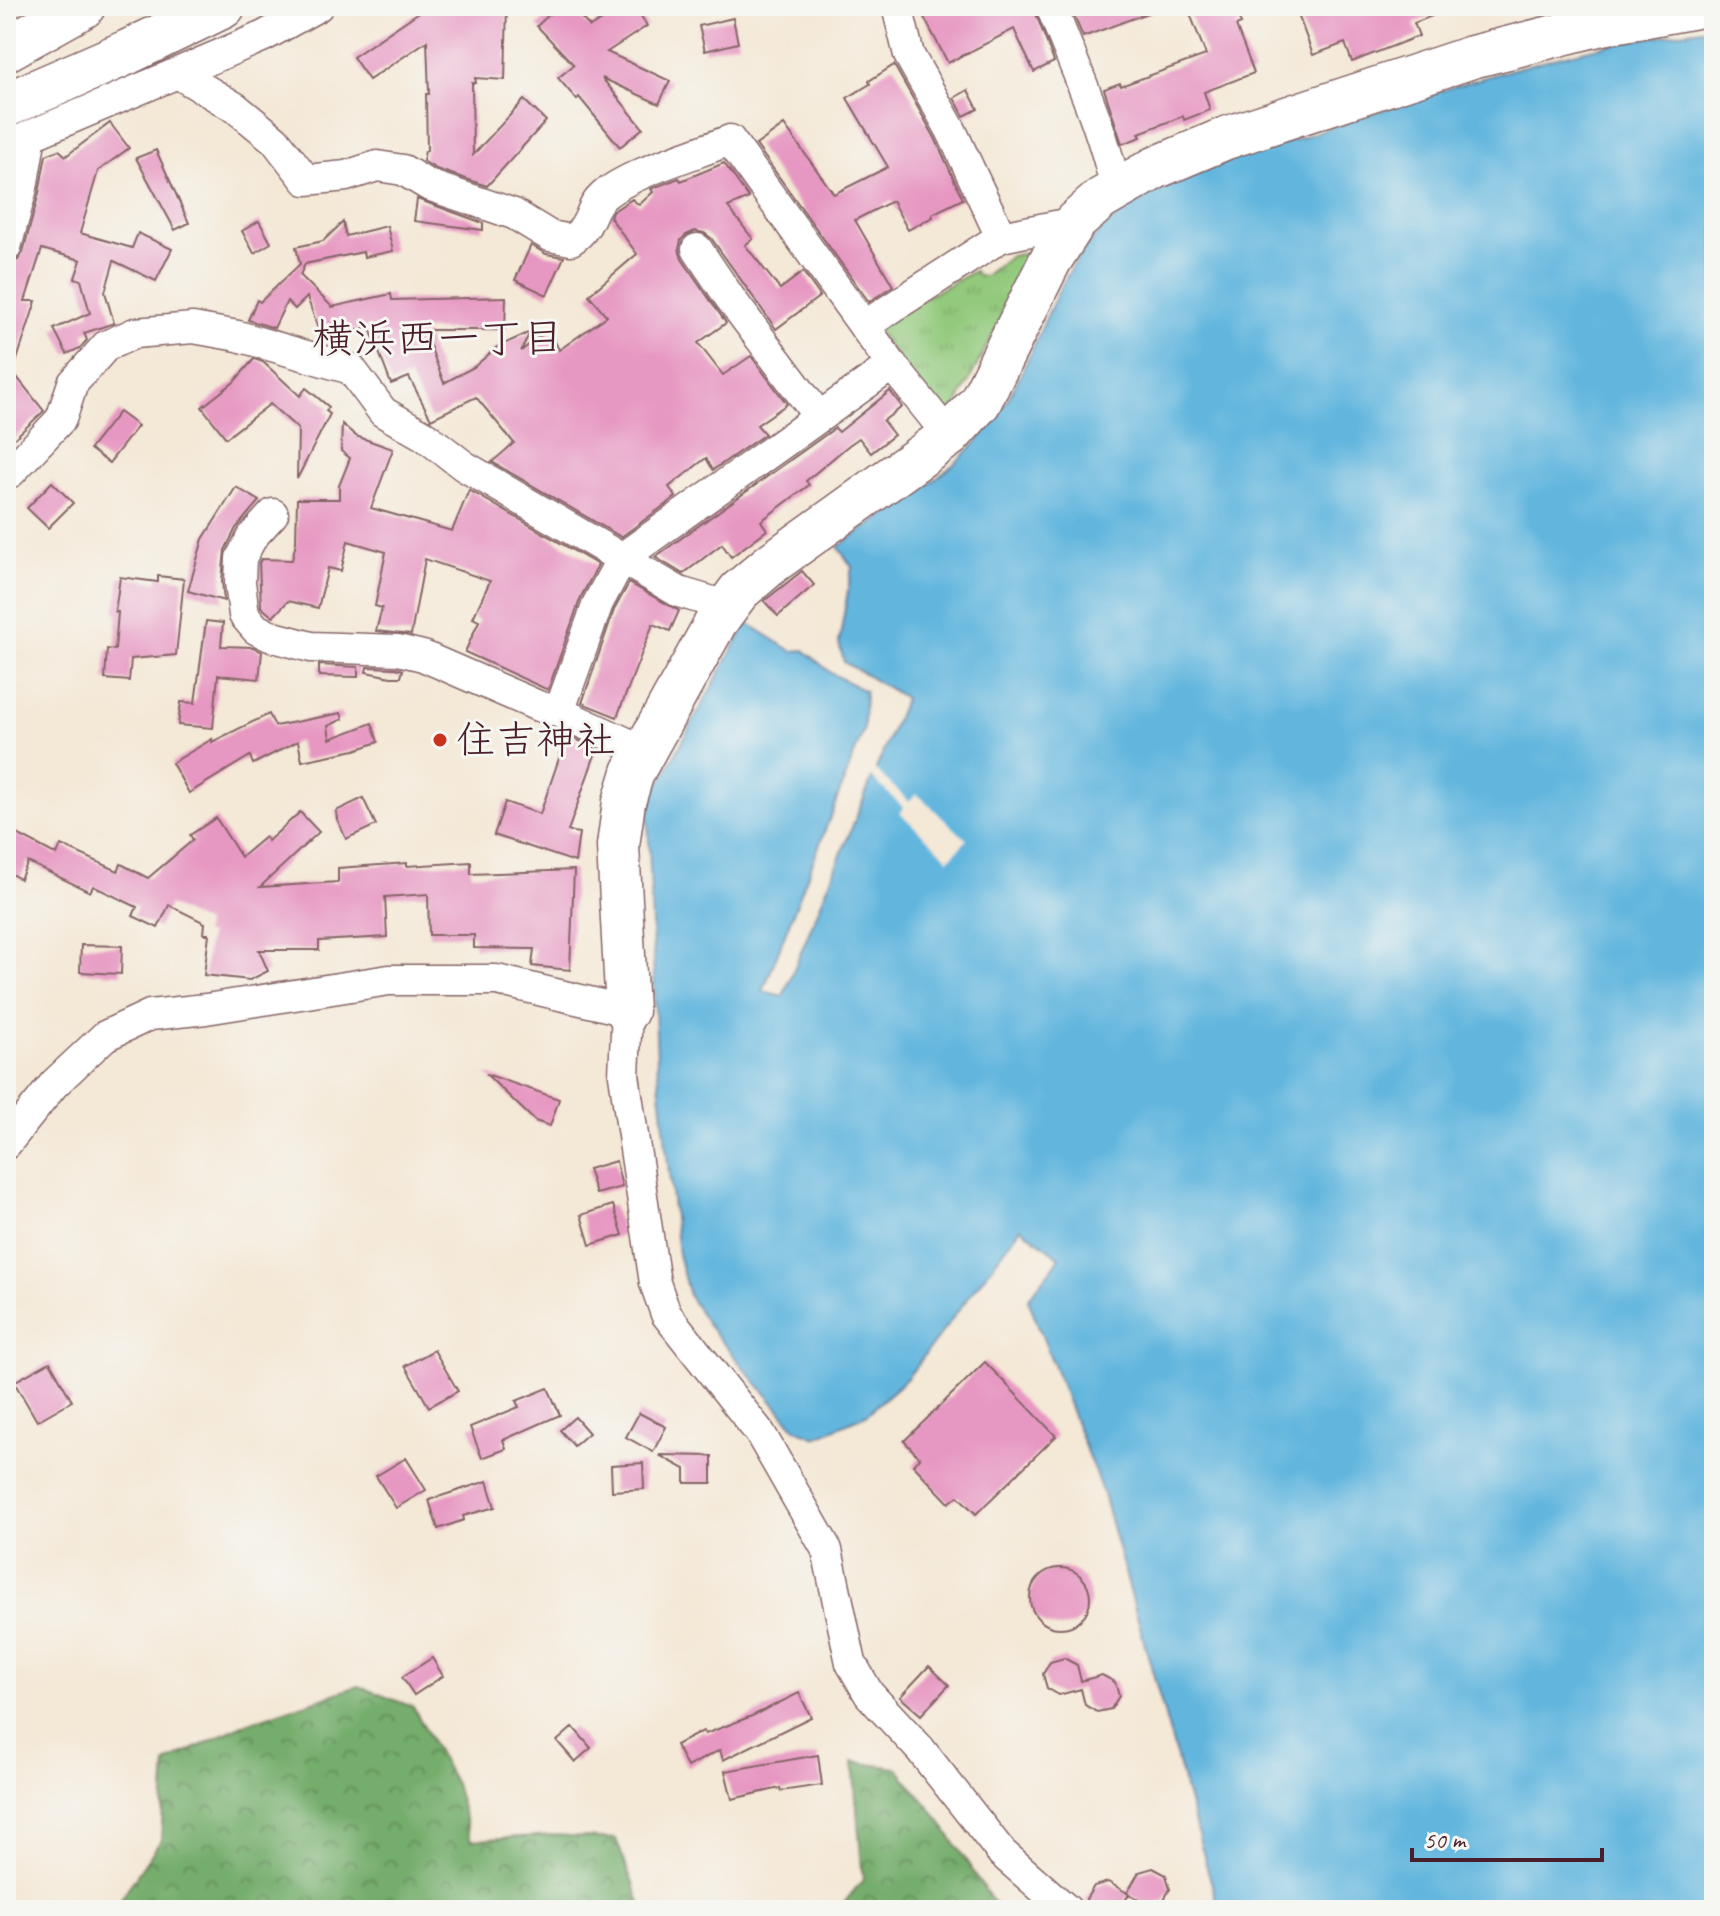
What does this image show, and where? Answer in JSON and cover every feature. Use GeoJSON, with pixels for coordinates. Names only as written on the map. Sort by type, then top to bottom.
{"type":"FeatureCollection","features":[{"type":"Feature","properties":{"kind":"highway"},"geometry":{"type":"LineString","coordinates":[[6,49],[83,6]]}},
{"type":"Feature","properties":{"kind":"highway"},"geometry":{"type":"LineString","coordinates":[[14,129],[128,52],[223,6]]}},
{"type":"Feature","properties":{"kind":"street"},"geometry":{"type":"LineString","coordinates":[[6,247],[22,188],[14,129],[179,74],[264,36],[318,6]]}},
{"type":"Feature","properties":{"kind":"street"},"geometry":{"type":"LineString","coordinates":[[897,6],[909,55],[951,130],[1001,237]]}},
{"type":"Feature","properties":{"kind":"street"},"geometry":{"type":"LineString","coordinates":[[1051,6],[1111,168],[1116,190]]}},
{"type":"Feature","properties":{"kind":"street"},"geometry":{"type":"LineString","coordinates":[[1067,1910],[1002,1853],[920,1749],[869,1694],[851,1663],[827,1550],[760,1433],[666,1314],[655,1283],[624,1075],[627,1011],[618,846],[624,802],[633,772],[726,606],[739,591],[772,563],[949,436],[980,402],[1050,261],[1075,222],[1101,199],[1155,168],[1226,138],[1600,15],[1701,6]]}},
{"type":"Feature","properties":{"kind":"street"},"geometry":{"type":"LineString","coordinates":[[179,74],[236,108],[275,140],[306,180],[346,176],[377,166],[403,170],[428,185],[514,214],[550,236],[571,240],[584,232],[600,197],[623,182],[730,140],[892,365],[949,436]]}},
{"type":"Feature","properties":{"kind":"street"},"geometry":{"type":"LineString","coordinates":[[864,326],[1001,237],[1075,222]]}},
{"type":"Feature","properties":{"kind":"street"},"geometry":{"type":"LineString","coordinates":[[697,249],[819,417]]}},
{"type":"Feature","properties":{"kind":"street"},"geometry":{"type":"LineString","coordinates":[[11,472],[61,419],[73,383],[106,346],[135,333],[193,328],[238,336],[351,369],[383,412],[425,436],[464,466],[679,592],[726,606]]}},
{"type":"Feature","properties":{"kind":"street"},"geometry":{"type":"LineString","coordinates":[[559,712],[598,603],[622,558],[892,365]]}},
{"type":"Feature","properties":{"kind":"street"},"geometry":{"type":"LineString","coordinates":[[273,514],[252,537],[241,558],[244,615],[256,629],[311,647],[398,650],[423,656],[644,751]]}},
{"type":"Feature","properties":{"kind":"street"},"geometry":{"type":"LineString","coordinates":[[6,1144],[54,1084],[105,1036],[150,1015],[389,980],[497,980],[627,1011]]}},
{"type":"Feature","properties":{"kind":"green space"},"geometry":{"type":"Polygon","coordinates":[[[1034,255],[945,427],[874,325],[974,271],[978,276],[984,276],[1011,256],[1034,255]]]}},
{"type":"Feature","properties":{"kind":"green space"},"geometry":{"type":"Polygon","coordinates":[[[358,1686],[413,1707],[455,1784],[471,1840],[554,1835],[616,1839],[643,1910],[113,1910],[161,1840],[166,1763],[244,1724],[358,1686]]]}},
{"type":"Feature","properties":{"kind":"green space"},"geometry":{"type":"Polygon","coordinates":[[[853,1762],[897,1768],[939,1819],[1001,1910],[838,1910],[863,1880],[853,1762]]]}},
{"type":"Feature","properties":{"kind":"water"},"geometry":{"type":"Polygon","coordinates":[[[1714,27],[1714,1910],[1219,1910],[1103,1494],[1028,1299],[1060,1258],[1021,1228],[907,1378],[866,1415],[816,1437],[796,1429],[710,1328],[689,1296],[678,1254],[657,1063],[648,814],[655,791],[747,623],[792,651],[804,650],[831,673],[865,691],[864,729],[763,991],[783,996],[905,698],[844,662],[839,643],[852,567],[838,547],[950,468],[988,429],[1014,387],[1062,284],[1087,246],[1107,225],[1131,207],[1185,178],[1414,100],[1568,54],[1714,27]]]}},
{"type":"Feature","properties":{"kind":"pier"},"geometry":{"type":"Polygon","coordinates":[[[872,767],[909,801],[917,794],[967,840],[949,859],[900,813],[904,808],[869,775],[872,767]]]}},
{"type":"Feature","properties":{"kind":"building"},"geometry":{"type":"Polygon","coordinates":[[[428,6],[507,6],[505,80],[475,78],[476,83],[472,83],[473,155],[524,100],[546,121],[487,186],[436,169],[423,161],[427,151],[426,94],[429,94],[427,41],[369,80],[353,57],[428,6]]]}},
{"type":"Feature","properties":{"kind":"building"},"geometry":{"type":"Polygon","coordinates":[[[558,6],[570,6],[590,27],[623,6],[635,6],[647,26],[607,52],[670,81],[659,104],[602,78],[643,128],[620,147],[579,97],[577,100],[558,78],[574,65],[537,26],[558,6]]]}},
{"type":"Feature","properties":{"kind":"building"},"geometry":{"type":"Polygon","coordinates":[[[918,6],[1033,6],[1054,62],[1034,72],[1014,29],[948,63],[918,6]]]}},
{"type":"Feature","properties":{"kind":"building"},"geometry":{"type":"Polygon","coordinates":[[[1070,6],[1160,6],[1161,8],[1083,37],[1070,6]]]}},
{"type":"Feature","properties":{"kind":"building"},"geometry":{"type":"Polygon","coordinates":[[[1187,6],[1234,6],[1241,24],[1236,26],[1254,73],[1204,92],[1210,110],[1184,120],[1183,116],[1139,133],[1141,137],[1122,144],[1104,89],[1120,83],[1121,86],[1206,55],[1187,6]]]}},
{"type":"Feature","properties":{"kind":"building"},"geometry":{"type":"Polygon","coordinates":[[[1295,6],[1452,8],[1414,23],[1419,36],[1352,62],[1345,43],[1313,55],[1295,6]]]}},
{"type":"Feature","properties":{"kind":"building"},"geometry":{"type":"Polygon","coordinates":[[[733,18],[738,43],[705,51],[699,26],[733,18]]]}},
{"type":"Feature","properties":{"kind":"building"},"geometry":{"type":"Polygon","coordinates":[[[894,65],[935,138],[963,199],[908,230],[892,201],[855,220],[893,286],[869,302],[756,145],[784,125],[834,194],[888,167],[847,98],[894,65]]]}},
{"type":"Feature","properties":{"kind":"building"},"geometry":{"type":"Polygon","coordinates":[[[968,90],[978,109],[964,116],[954,98],[968,90]]]}},
{"type":"Feature","properties":{"kind":"building"},"geometry":{"type":"Polygon","coordinates":[[[110,123],[129,148],[98,171],[80,233],[132,248],[138,233],[172,249],[156,281],[114,261],[105,292],[114,323],[84,333],[87,340],[80,348],[67,354],[54,329],[90,313],[81,280],[75,278],[81,260],[42,249],[25,301],[36,301],[13,372],[44,411],[6,446],[6,276],[10,264],[18,260],[23,252],[46,155],[59,150],[66,156],[110,123]]]}},
{"type":"Feature","properties":{"kind":"building"},"geometry":{"type":"Polygon","coordinates":[[[156,150],[189,223],[175,230],[136,158],[156,150]]]}},
{"type":"Feature","properties":{"kind":"building"},"geometry":{"type":"Polygon","coordinates":[[[724,163],[749,198],[728,207],[753,239],[745,245],[780,289],[803,272],[820,296],[776,329],[711,238],[695,231],[681,240],[679,249],[682,259],[726,323],[698,343],[723,375],[751,356],[787,404],[757,425],[765,434],[713,470],[706,458],[669,487],[676,497],[621,537],[492,462],[514,443],[476,397],[431,419],[409,377],[391,384],[369,326],[323,342],[307,297],[295,309],[287,301],[274,328],[248,320],[257,300],[260,302],[300,264],[296,247],[323,241],[343,222],[346,236],[387,226],[393,251],[364,257],[363,252],[305,264],[300,275],[332,307],[391,294],[392,300],[506,297],[505,330],[424,330],[444,383],[474,367],[497,347],[530,332],[521,351],[549,329],[559,350],[607,316],[589,295],[637,254],[610,217],[612,212],[632,199],[639,205],[653,192],[653,188],[679,178],[681,181],[724,163]]]}},
{"type":"Feature","properties":{"kind":"building"},"geometry":{"type":"Polygon","coordinates":[[[417,199],[483,223],[483,230],[414,221],[417,199]]]}},
{"type":"Feature","properties":{"kind":"building"},"geometry":{"type":"Polygon","coordinates":[[[259,221],[271,243],[254,253],[242,231],[259,221]]]}},
{"type":"Feature","properties":{"kind":"building"},"geometry":{"type":"Polygon","coordinates":[[[531,245],[546,254],[564,257],[547,295],[515,280],[531,245]]]}},
{"type":"Feature","properties":{"kind":"building"},"geometry":{"type":"Polygon","coordinates":[[[254,359],[263,362],[300,396],[306,388],[329,407],[326,411],[330,414],[297,479],[298,429],[270,404],[226,438],[202,407],[234,382],[254,359]]]}},
{"type":"Feature","properties":{"kind":"building"},"geometry":{"type":"Polygon","coordinates":[[[890,391],[902,407],[883,421],[894,435],[871,453],[859,438],[849,445],[806,481],[809,485],[761,521],[767,530],[731,557],[722,544],[683,574],[655,557],[835,428],[839,432],[890,391]]]}},
{"type":"Feature","properties":{"kind":"building"},"geometry":{"type":"Polygon","coordinates":[[[119,412],[138,426],[109,463],[90,449],[119,412]]]}},
{"type":"Feature","properties":{"kind":"building"},"geometry":{"type":"Polygon","coordinates":[[[342,424],[356,436],[393,449],[371,508],[452,531],[469,490],[598,565],[581,597],[548,690],[465,652],[479,621],[473,618],[490,581],[425,559],[411,635],[376,631],[382,608],[375,606],[386,552],[348,541],[341,571],[328,568],[318,608],[288,601],[273,617],[261,607],[259,563],[261,559],[292,560],[296,542],[297,499],[339,499],[339,486],[350,458],[341,451],[342,424]]]}},
{"type":"Feature","properties":{"kind":"building"},"geometry":{"type":"Polygon","coordinates":[[[52,482],[73,503],[48,528],[27,508],[52,482]]]}},
{"type":"Feature","properties":{"kind":"building"},"geometry":{"type":"Polygon","coordinates":[[[236,487],[259,501],[236,528],[225,550],[224,601],[188,591],[203,539],[236,487]]]}},
{"type":"Feature","properties":{"kind":"building"},"geometry":{"type":"Polygon","coordinates":[[[802,571],[814,585],[778,616],[764,601],[802,571]]]}},
{"type":"Feature","properties":{"kind":"building"},"geometry":{"type":"Polygon","coordinates":[[[158,576],[184,579],[176,655],[131,659],[129,681],[105,679],[107,649],[115,650],[118,612],[115,612],[120,577],[158,582],[158,576]]]}},
{"type":"Feature","properties":{"kind":"building"},"geometry":{"type":"Polygon","coordinates":[[[629,583],[679,611],[670,631],[653,624],[617,717],[582,703],[614,610],[629,583]]]}},
{"type":"Feature","properties":{"kind":"building"},"geometry":{"type":"Polygon","coordinates":[[[206,621],[223,623],[221,646],[253,647],[262,652],[259,679],[218,675],[213,728],[178,725],[181,702],[195,703],[206,621]]]}},
{"type":"Feature","properties":{"kind":"building"},"geometry":{"type":"Polygon","coordinates":[[[319,665],[358,667],[358,677],[319,676],[319,665]]]}},
{"type":"Feature","properties":{"kind":"building"},"geometry":{"type":"Polygon","coordinates":[[[367,667],[403,670],[401,677],[391,677],[366,672],[367,667]]]}},
{"type":"Feature","properties":{"kind":"building"},"geometry":{"type":"Polygon","coordinates":[[[341,713],[343,719],[328,726],[330,739],[372,723],[378,742],[302,761],[298,741],[253,764],[250,756],[189,793],[172,763],[212,739],[212,742],[269,714],[275,726],[341,713]]]}},
{"type":"Feature","properties":{"kind":"building"},"geometry":{"type":"Polygon","coordinates":[[[567,735],[597,749],[568,831],[579,833],[575,862],[494,835],[505,802],[540,814],[567,735]]]}},
{"type":"Feature","properties":{"kind":"building"},"geometry":{"type":"Polygon","coordinates":[[[363,798],[376,825],[346,839],[336,811],[363,798]]]}},
{"type":"Feature","properties":{"kind":"building"},"geometry":{"type":"Polygon","coordinates":[[[300,812],[319,832],[260,887],[338,882],[338,868],[407,863],[407,866],[471,862],[471,874],[574,870],[570,970],[532,966],[534,949],[474,948],[474,935],[429,935],[428,894],[385,897],[387,937],[319,941],[319,950],[259,950],[268,971],[250,980],[204,975],[209,934],[204,934],[205,923],[169,905],[158,928],[133,916],[137,907],[93,886],[90,892],[28,862],[20,879],[6,871],[6,843],[12,831],[57,855],[61,845],[118,871],[121,864],[148,878],[193,840],[190,835],[216,818],[241,857],[265,837],[268,841],[300,812]]]}},
{"type":"Feature","properties":{"kind":"building"},"geometry":{"type":"Polygon","coordinates":[[[81,945],[122,946],[121,974],[80,972],[81,945]]]}},
{"type":"Feature","properties":{"kind":"building"},"geometry":{"type":"Polygon","coordinates":[[[486,1074],[559,1099],[550,1126],[535,1121],[486,1074]]]}},
{"type":"Feature","properties":{"kind":"building"},"geometry":{"type":"Polygon","coordinates":[[[616,1161],[622,1187],[596,1194],[588,1169],[616,1161]]]}},
{"type":"Feature","properties":{"kind":"building"},"geometry":{"type":"Polygon","coordinates":[[[613,1205],[623,1235],[590,1245],[581,1215],[613,1205]]]}},
{"type":"Feature","properties":{"kind":"building"},"geometry":{"type":"Polygon","coordinates":[[[434,1350],[458,1391],[429,1407],[405,1366],[434,1350]]]}},
{"type":"Feature","properties":{"kind":"building"},"geometry":{"type":"Polygon","coordinates":[[[50,1362],[72,1401],[37,1421],[14,1382],[50,1362]]]}},
{"type":"Feature","properties":{"kind":"building"},"geometry":{"type":"Polygon","coordinates":[[[985,1362],[1056,1436],[976,1514],[958,1496],[949,1503],[913,1465],[920,1458],[904,1441],[985,1362]]]}},
{"type":"Feature","properties":{"kind":"building"},"geometry":{"type":"Polygon","coordinates":[[[548,1388],[560,1415],[503,1440],[506,1449],[482,1458],[470,1427],[519,1407],[516,1401],[548,1388]]]}},
{"type":"Feature","properties":{"kind":"building"},"geometry":{"type":"Polygon","coordinates":[[[639,1413],[666,1427],[653,1452],[626,1437],[639,1413]]]}},
{"type":"Feature","properties":{"kind":"building"},"geometry":{"type":"Polygon","coordinates":[[[575,1417],[589,1433],[574,1446],[560,1430],[575,1417]]]}},
{"type":"Feature","properties":{"kind":"building"},"geometry":{"type":"Polygon","coordinates":[[[659,1455],[712,1456],[712,1483],[685,1483],[685,1469],[659,1455]]]}},
{"type":"Feature","properties":{"kind":"building"},"geometry":{"type":"Polygon","coordinates":[[[406,1458],[426,1490],[396,1508],[376,1476],[406,1458]]]}},
{"type":"Feature","properties":{"kind":"building"},"geometry":{"type":"Polygon","coordinates":[[[643,1463],[644,1489],[612,1491],[611,1465],[643,1463]]]}},
{"type":"Feature","properties":{"kind":"building"},"geometry":{"type":"Polygon","coordinates":[[[487,1481],[495,1507],[463,1516],[464,1520],[438,1529],[429,1500],[487,1481]]]}},
{"type":"Feature","properties":{"kind":"building"},"geometry":{"type":"Polygon","coordinates":[[[1060,1568],[1071,1570],[1081,1577],[1088,1587],[1088,1609],[1081,1619],[1071,1626],[1060,1628],[1049,1626],[1039,1619],[1032,1609],[1030,1598],[1032,1587],[1039,1577],[1049,1570],[1060,1568]]]}},
{"type":"Feature","properties":{"kind":"building"},"geometry":{"type":"Polygon","coordinates":[[[432,1658],[443,1676],[414,1695],[402,1677],[432,1658]]]}},
{"type":"Feature","properties":{"kind":"building"},"geometry":{"type":"Polygon","coordinates":[[[1064,1658],[1077,1665],[1081,1681],[1102,1675],[1115,1682],[1119,1696],[1111,1709],[1097,1712],[1085,1705],[1081,1689],[1059,1695],[1047,1688],[1043,1674],[1050,1662],[1064,1658]]]}},
{"type":"Feature","properties":{"kind":"building"},"geometry":{"type":"Polygon","coordinates":[[[929,1666],[949,1685],[921,1715],[900,1697],[929,1666]]]}},
{"type":"Feature","properties":{"kind":"building"},"geometry":{"type":"Polygon","coordinates":[[[799,1693],[811,1717],[723,1760],[720,1750],[687,1767],[676,1745],[703,1731],[705,1734],[752,1716],[799,1693]]]}},
{"type":"Feature","properties":{"kind":"building"},"geometry":{"type":"Polygon","coordinates":[[[573,1727],[591,1748],[575,1762],[557,1741],[573,1727]]]}},
{"type":"Feature","properties":{"kind":"building"},"geometry":{"type":"Polygon","coordinates":[[[818,1755],[822,1785],[781,1791],[780,1788],[732,1799],[725,1771],[818,1755]]]}},
{"type":"Feature","properties":{"kind":"building"},"geometry":{"type":"Polygon","coordinates":[[[1153,1868],[1166,1875],[1170,1889],[1163,1901],[1149,1905],[1127,1893],[1139,1872],[1153,1868]]]}},
{"type":"Feature","properties":{"kind":"building"},"geometry":{"type":"Polygon","coordinates":[[[1108,1882],[1129,1894],[1120,1910],[1089,1910],[1086,1899],[1094,1886],[1108,1882]]]}},
{"type":"Feature","properties":{"kind":"place","name":"住吉神社"},"geometry":{"type":"Point","coordinates":[440,740]}},
{"type":"Feature","properties":{"kind":"district","name":"横浜西一丁目"},"geometry":{"type":"Point","coordinates":[438,338]}}]}
